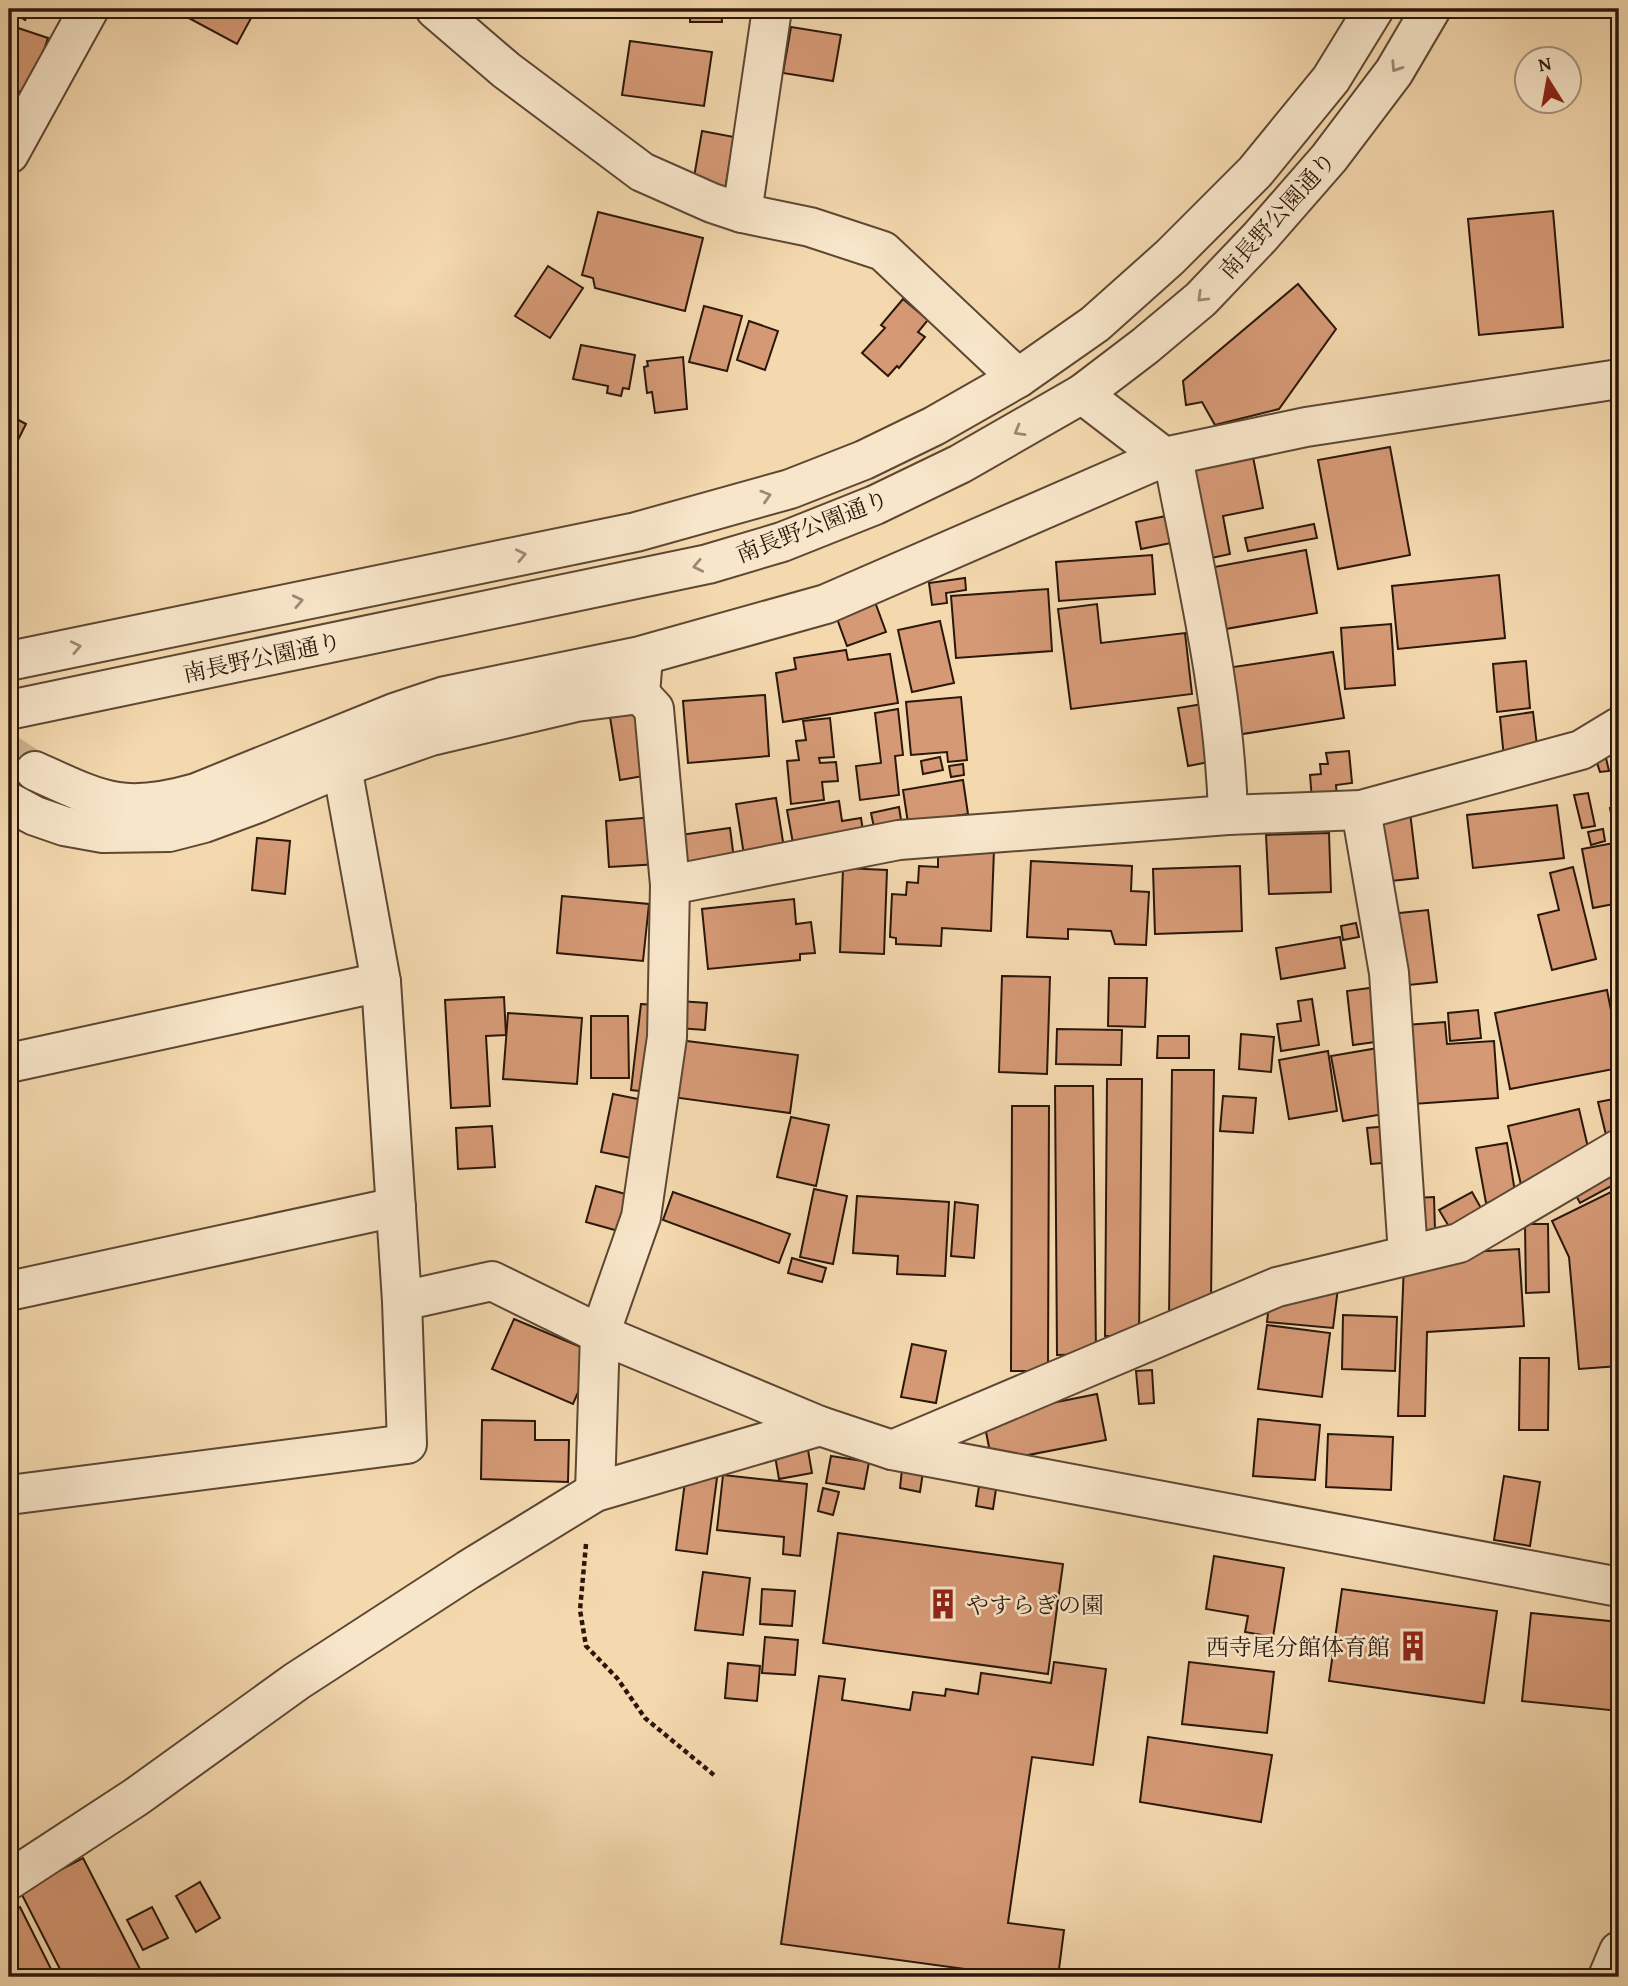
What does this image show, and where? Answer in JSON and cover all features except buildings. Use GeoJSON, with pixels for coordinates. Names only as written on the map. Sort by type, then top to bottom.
{"type":"FeatureCollection","features":[{"type":"Feature","properties":{"kind":"street"},"geometry":{"type":"LineString","coordinates":[[9,153],[18,119],[89,9]]}},
{"type":"Feature","properties":{"kind":"street"},"geometry":{"type":"LineString","coordinates":[[435,9],[506,70],[642,172],[712,204],[741,213],[810,227],[883,251],[1018,378]]}},
{"type":"Feature","properties":{"kind":"street"},"geometry":{"type":"LineString","coordinates":[[741,213],[772,9]]}},
{"type":"Feature","properties":{"kind":"street","name":"南長野公園通り"},"geometry":{"type":"LineString","coordinates":[[9,661],[636,532],[790,489],[864,460],[934,426],[1018,378],[1095,324],[1170,257],[1255,172],[1331,79],[1374,9]]}},
{"type":"Feature","properties":{"kind":"street","name":"南長野公園通り"},"geometry":{"type":"LineString","coordinates":[[9,710],[694,567],[782,542],[875,505],[960,464],[1082,394],[1145,346],[1200,299],[1260,237],[1329,158],[1394,72],[1431,9]]}},
{"type":"Feature","properties":{"kind":"street"},"geometry":{"type":"LineString","coordinates":[[35,771],[89,796],[113,803],[164,802],[196,793],[394,713],[445,696],[640,656],[826,604],[1164,457],[1306,427],[1619,379]]}},
{"type":"Feature","properties":{"kind":"street"},"geometry":{"type":"LineString","coordinates":[[1082,394],[1164,457],[1176,473],[1207,631],[1226,766],[1228,815]]}},
{"type":"Feature","properties":{"kind":"street"},"geometry":{"type":"LineString","coordinates":[[595,1492],[600,1334],[641,1217],[667,1037],[670,886],[654,709],[640,694],[640,656]]}},
{"type":"Feature","properties":{"kind":"street"},"geometry":{"type":"LineString","coordinates":[[9,802],[35,816],[103,833],[169,832],[204,823],[342,767],[431,736],[576,702],[625,698],[640,694]]}},
{"type":"Feature","properties":{"kind":"street"},"geometry":{"type":"LineString","coordinates":[[670,886],[900,840],[1228,815],[1361,810],[1581,750],[1619,727]]}},
{"type":"Feature","properties":{"kind":"street"},"geometry":{"type":"LineString","coordinates":[[9,1494],[407,1444],[402,1301],[381,982],[342,767]]}},
{"type":"Feature","properties":{"kind":"street"},"geometry":{"type":"LineString","coordinates":[[1361,810],[1389,973],[1408,1254]]}},
{"type":"Feature","properties":{"kind":"street"},"geometry":{"type":"LineString","coordinates":[[9,1063],[381,982]]}},
{"type":"Feature","properties":{"kind":"street"},"geometry":{"type":"LineString","coordinates":[[892,1450],[1278,1287],[1460,1243],[1591,1168],[1619,1149]]}},
{"type":"Feature","properties":{"kind":"street"},"geometry":{"type":"LineString","coordinates":[[9,1291],[396,1207]]}},
{"type":"Feature","properties":{"kind":"street"},"geometry":{"type":"LineString","coordinates":[[402,1301],[492,1281],[600,1334],[820,1426],[892,1450],[1619,1587]]}},
{"type":"Feature","properties":{"kind":"street"},"geometry":{"type":"LineString","coordinates":[[9,1880],[136,1797],[297,1681],[468,1570],[595,1492],[820,1426]]}},
{"type":"Feature","properties":{"kind":"street"},"geometry":{"type":"LineString","coordinates":[[1608,1977],[1619,1951]]}},
{"type":"Feature","properties":{"kind":"path"},"geometry":{"type":"LineString","coordinates":[[595,1492],[582,1562],[580,1610],[586,1646],[617,1678],[645,1718],[714,1775]]}},
{"type":"Feature","properties":{"kind":"tunnel"},"geometry":{"type":"LineString","coordinates":[[9,754],[35,771]]}},
{"type":"Feature","properties":{"kind":"place","name":"やすらぎの園"},"geometry":{"type":"Point","coordinates":[943,1604]}},
{"type":"Feature","properties":{"kind":"place","name":"西寺尾分館体育館"},"geometry":{"type":"Point","coordinates":[1413,1646]}}]}
